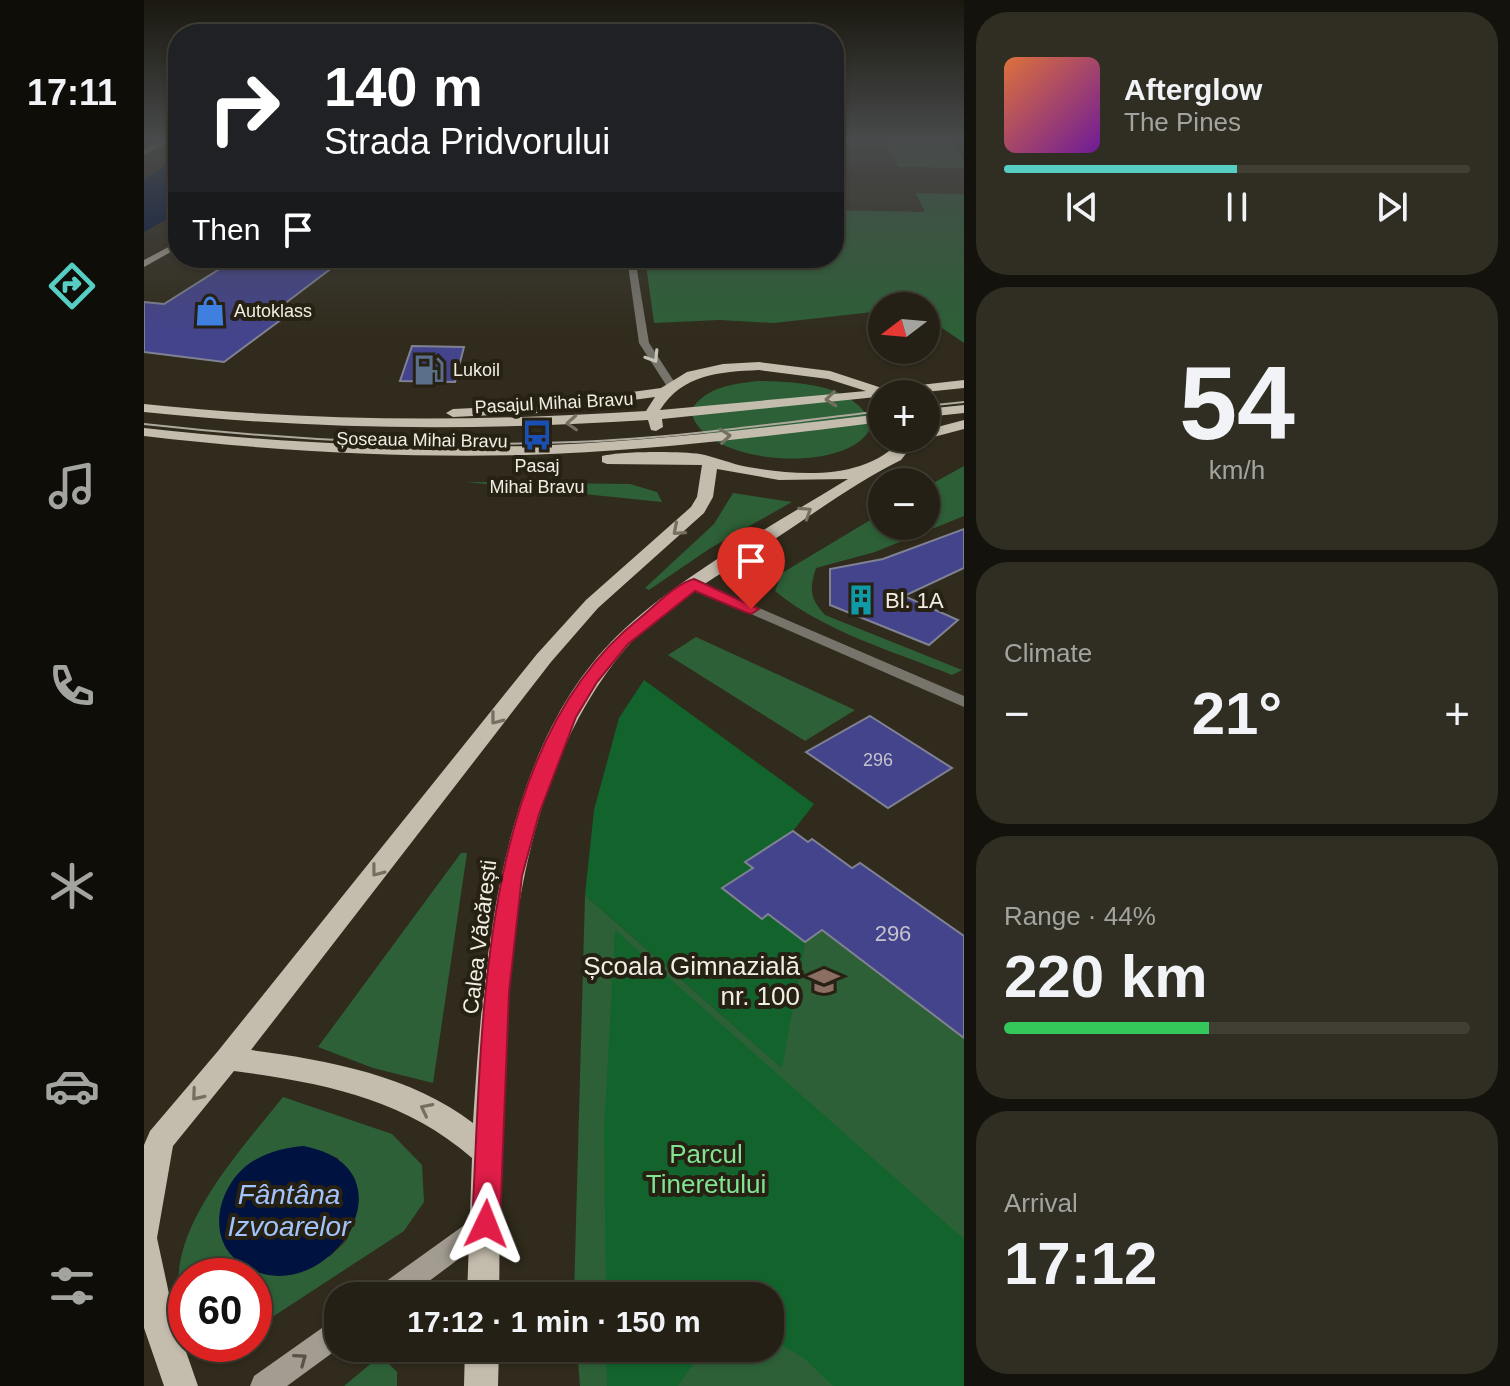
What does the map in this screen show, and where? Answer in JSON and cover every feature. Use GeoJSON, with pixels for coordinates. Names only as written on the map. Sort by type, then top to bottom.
{"type":"FeatureCollection","features":[{"type":"Feature","properties":{"kind":"main road"},"geometry":{"type":"LineString","coordinates":[[144,264],[168,251]]}},
{"type":"Feature","properties":{"kind":"main road","name":"Șoseaua Mihai Bravu"},"geometry":{"type":"LineString","coordinates":[[144,396],[258,408],[454,413],[556,408],[668,389],[708,372],[754,366],[810,370],[858,382]]}},
{"type":"Feature","properties":{"kind":"main road"},"geometry":{"type":"LineString","coordinates":[[858,382],[964,373]]}},
{"type":"Feature","properties":{"kind":"main road"},"geometry":{"type":"LineString","coordinates":[[858,382],[868,387]]}},
{"type":"Feature","properties":{"kind":"main road","name":"Pasajul Mihai Bravu"},"geometry":{"type":"LineString","coordinates":[[144,408],[317,424],[492,426],[638,419],[964,384]]}},
{"type":"Feature","properties":{"kind":"main road"},"geometry":{"type":"LineString","coordinates":[[668,389],[653,410],[656,428],[674,446],[705,461],[752,473],[803,477],[852,473],[885,462]]}},
{"type":"Feature","properties":{"kind":"main road"},"geometry":{"type":"LineString","coordinates":[[940,412],[964,409]]}},
{"type":"Feature","properties":{"kind":"main road","name":"Pasajul Mihai Bravu"},"geometry":{"type":"LineString","coordinates":[[144,432],[318,448],[507,450],[652,443],[868,420]]}},
{"type":"Feature","properties":{"kind":"main road"},"geometry":{"type":"LineString","coordinates":[[940,431],[964,424]]}},
{"type":"Feature","properties":{"kind":"main road","name":"Șoseaua Mihai Bravu"},"geometry":{"type":"LineString","coordinates":[[144,443],[268,456],[384,461],[705,461]]}},
{"type":"Feature","properties":{"kind":"main road","name":"Calea Văcărești"},"geometry":{"type":"LineString","coordinates":[[484,1282],[503,937],[512,876],[528,814],[567,717],[589,680],[622,641],[694,584],[898,452]]}},
{"type":"Feature","properties":{"kind":"main road"},"geometry":{"type":"LineString","coordinates":[[144,1231],[152,1148],[228,1059],[553,646],[592,604],[698,510],[705,497],[705,461]]}},
{"type":"Feature","properties":{"kind":"main road"},"geometry":{"type":"LineString","coordinates":[[228,1059],[326,1073],[364,1085],[446,1120],[489,1154]]}},
{"type":"Feature","properties":{"kind":"main road"},"geometry":{"type":"LineString","coordinates":[[406,1282],[486,1224]]}},
{"type":"Feature","properties":{"kind":"main road"},"geometry":{"type":"LineString","coordinates":[[144,1245],[150,1295],[181,1386]]}},
{"type":"Feature","properties":{"kind":"main road"},"geometry":{"type":"LineString","coordinates":[[264,1386],[324,1342]]}},
{"type":"Feature","properties":{"kind":"main road"},"geometry":{"type":"LineString","coordinates":[[481,1386],[482,1362]]}},
{"type":"Feature","properties":{"kind":"street"},"geometry":{"type":"LineString","coordinates":[[633,268],[644,343],[668,389]]}},
{"type":"Feature","properties":{"kind":"street"},"geometry":{"type":"LineString","coordinates":[[694,584],[964,702]]}},
{"type":"Feature","properties":{"kind":"green space"},"geometry":{"type":"Polygon","coordinates":[[[921,204],[964,204],[964,343],[940,327],[940,292],[868,292],[868,313],[774,323],[719,320],[654,323],[646,268],[844,268],[844,210],[925,212],[921,204]]]}},
{"type":"Feature","properties":{"kind":"green space"},"geometry":{"type":"Polygon","coordinates":[[[758,381],[823,388],[838,393],[864,411],[868,418],[868,430],[859,442],[837,452],[808,458],[777,458],[747,453],[720,443],[700,429],[691,410],[704,396],[729,385],[758,381]]]}},
{"type":"Feature","properties":{"kind":"green space"},"geometry":{"type":"Polygon","coordinates":[[[964,466],[964,516],[940,526],[940,479],[964,466]]]}},
{"type":"Feature","properties":{"kind":"green space"},"geometry":{"type":"Polygon","coordinates":[[[466,482],[630,484],[657,492],[662,502],[466,482]]]}},
{"type":"Feature","properties":{"kind":"green space"},"geometry":{"type":"Polygon","coordinates":[[[733,493],[792,502],[709,549],[649,590],[645,588],[714,524],[733,493]]]}},
{"type":"Feature","properties":{"kind":"green space"},"geometry":{"type":"Polygon","coordinates":[[[868,521],[868,540],[905,540],[875,552],[816,568],[812,588],[816,604],[825,615],[962,670],[952,675],[815,618],[775,591],[782,573],[868,521]]]}},
{"type":"Feature","properties":{"kind":"green space"},"geometry":{"type":"Polygon","coordinates":[[[696,637],[855,710],[805,741],[668,655],[696,637]]]}},
{"type":"Feature","properties":{"kind":"green space"},"geometry":{"type":"Polygon","coordinates":[[[644,680],[814,804],[793,831],[746,861],[753,868],[723,888],[761,918],[768,914],[805,942],[782,1068],[585,895],[594,810],[619,718],[644,680]]]}},
{"type":"Feature","properties":{"kind":"green space"},"geometry":{"type":"Polygon","coordinates":[[[461,853],[467,853],[433,1083],[373,1068],[318,1047],[461,853]]]}},
{"type":"Feature","properties":{"kind":"green space","name":"Parcul Tineretului"},"geometry":{"type":"Polygon","coordinates":[[[585,895],[781,1067],[805,942],[822,930],[964,1038],[964,1386],[580,1386],[578,1362],[784,1362],[784,1282],[574,1282],[585,895]]]}},
{"type":"Feature","properties":{"kind":"green space","name":"Parcul Tineretului"},"geometry":{"type":"Polygon","coordinates":[[[615,930],[964,1239],[964,1386],[833,1386],[805,1359],[784,1346],[784,1282],[606,1282],[604,1129],[615,930]]]}},
{"type":"Feature","properties":{"kind":"green space"},"geometry":{"type":"Polygon","coordinates":[[[283,1097],[392,1134],[422,1165],[424,1202],[404,1231],[272,1317],[272,1258],[181,1258],[206,1198],[283,1097]],[[303,1146],[329,1257],[345,1242],[354,1224],[338,1158],[303,1146]]]}},
{"type":"Feature","properties":{"kind":"green space"},"geometry":{"type":"Polygon","coordinates":[[[373,1362],[387,1362],[397,1372],[397,1386],[344,1386],[373,1362]]]}},
{"type":"Feature","properties":{"kind":"green space"},"geometry":{"type":"Polygon","coordinates":[[[606,1362],[694,1362],[678,1386],[607,1386],[606,1362]]]}},
{"type":"Feature","properties":{"kind":"water"},"geometry":{"type":"Polygon","coordinates":[[[144,204],[168,204],[168,219],[144,232],[144,204]]]}},
{"type":"Feature","properties":{"kind":"water","name":"Fântâna Izvoarelor"},"geometry":{"type":"Polygon","coordinates":[[[303,1146],[338,1160],[356,1181],[358,1207],[348,1233],[329,1256],[303,1271],[274,1276],[272,1258],[235,1258],[231,1255],[220,1230],[219,1216],[222,1202],[236,1176],[259,1158],[303,1146]]]}},
{"type":"Feature","properties":{"kind":"building","name":"Autoklass"},"geometry":{"type":"Polygon","coordinates":[[[221,268],[332,268],[267,317],[282,319],[224,362],[144,352],[144,302],[164,304],[221,268]]]}},
{"type":"Feature","properties":{"kind":"building"},"geometry":{"type":"Polygon","coordinates":[[[412,346],[464,347],[455,382],[400,381],[412,346]]]}},
{"type":"Feature","properties":{"kind":"building","name":"Bl. 1A"},"geometry":{"type":"Polygon","coordinates":[[[964,529],[964,568],[904,596],[958,620],[929,645],[830,605],[830,569],[883,559],[964,529]]]}},
{"type":"Feature","properties":{"kind":"building"},"geometry":{"type":"Polygon","coordinates":[[[870,716],[952,768],[888,808],[806,752],[870,716]]]}},
{"type":"Feature","properties":{"kind":"building"},"geometry":{"type":"Polygon","coordinates":[[[793,831],[808,842],[812,839],[852,868],[860,863],[964,936],[964,1038],[822,930],[805,942],[768,914],[762,919],[722,888],[753,868],[745,862],[793,831]]]}},
{"type":"Feature","properties":{"kind":"tram line"},"geometry":{"type":"LineString","coordinates":[[940,405],[964,402]]}},
{"type":"Feature","properties":{"kind":"tram line"},"geometry":{"type":"LineString","coordinates":[[144,424],[359,441],[520,444],[651,437],[868,413]]}},
{"type":"Feature","properties":{"kind":"place","name":"Autoklass"},"geometry":{"type":"Point","coordinates":[210,311]}},
{"type":"Feature","properties":{"kind":"place","name":"Lukoil"},"geometry":{"type":"Point","coordinates":[429,370]}},
{"type":"Feature","properties":{"kind":"place","name":"Pasaj Mihai Bravu"},"geometry":{"type":"Point","coordinates":[537,435]}},
{"type":"Feature","properties":{"kind":"place","name":"Bl. 1A"},"geometry":{"type":"Point","coordinates":[861,600]}},
{"type":"Feature","properties":{"kind":"place","name":"Școala Gimnazială nr. 100"},"geometry":{"type":"Point","coordinates":[824,981]}},
{"type":"Feature","properties":{"kind":"route"},"geometry":{"type":"LineString","coordinates":[[486,1224],[497,992],[512,876],[528,814],[567,717],[589,680],[622,641],[694,584],[751,609]]}}]}
